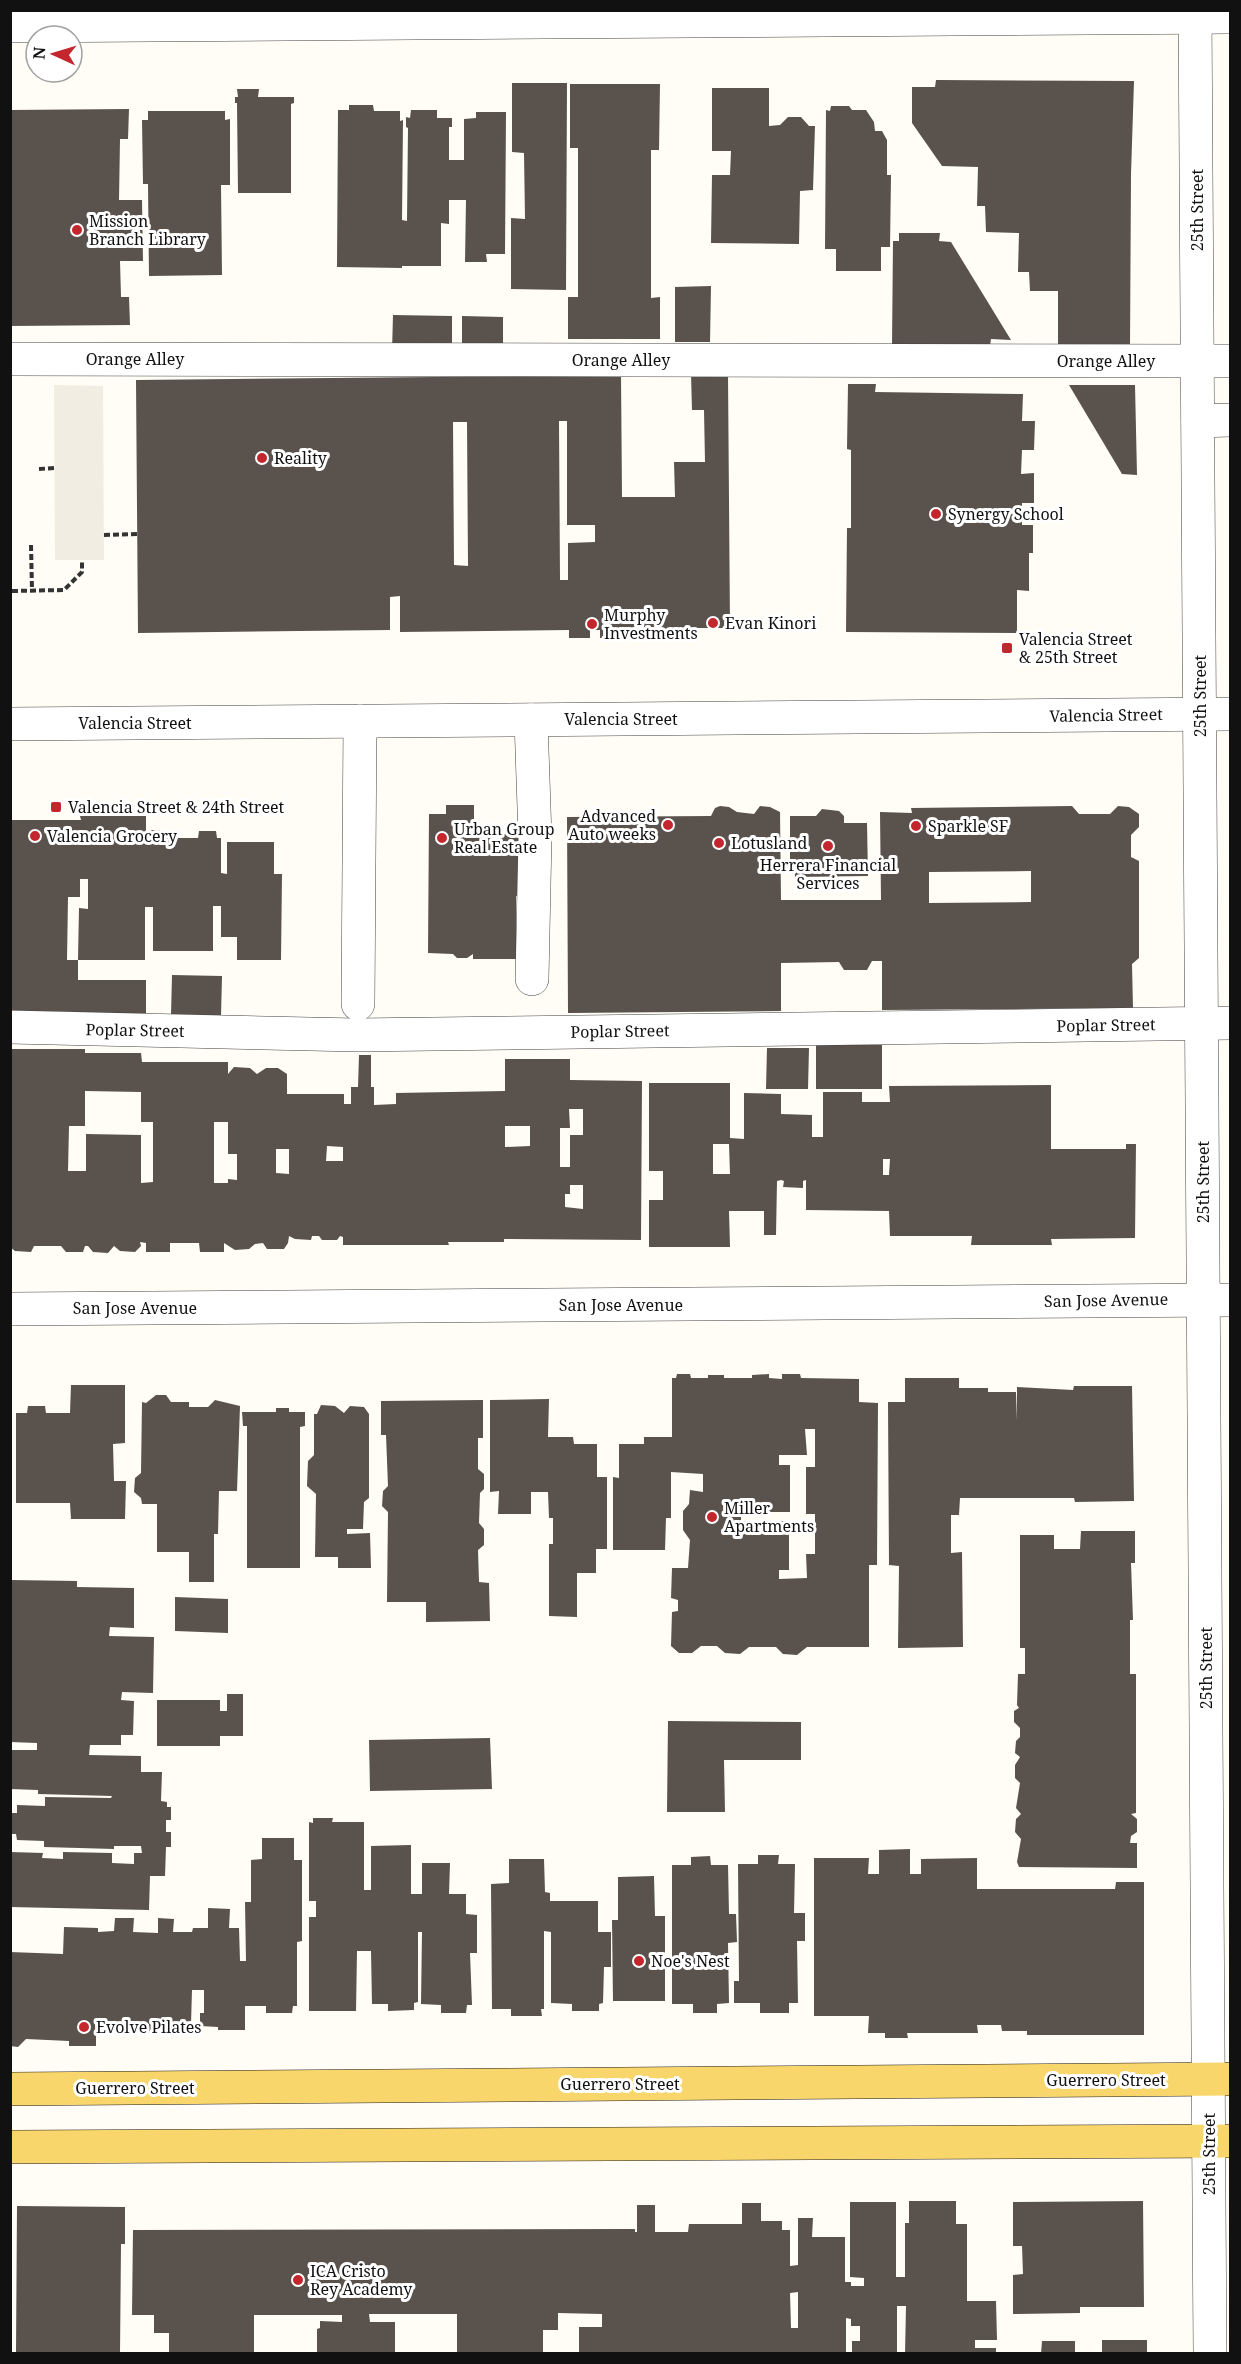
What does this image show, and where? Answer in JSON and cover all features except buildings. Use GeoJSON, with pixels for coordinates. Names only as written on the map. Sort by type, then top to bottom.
{"type":"FeatureCollection","features":[{"type":"Feature","properties":{"kind":"main road","name":"Guerrero Street"},"geometry":{"type":"LineString","coordinates":[[10,2089],[1219,2079]]}},
{"type":"Feature","properties":{"kind":"main road"},"geometry":{"type":"LineString","coordinates":[[10,2147],[1220,2141]]}},
{"type":"Feature","properties":{"kind":"street"},"geometry":{"type":"LineString","coordinates":[[10,26],[1196,14],[1230,17]]}},
{"type":"Feature","properties":{"kind":"street","name":"25th Street"},"geometry":{"type":"LineString","coordinates":[[1196,14],[1198,421],[1215,714],[1217,1300],[1210,2036],[1219,2079],[1220,2141],[1210,2354]]}},
{"type":"Feature","properties":{"kind":"street","name":"Orange Alley"},"geometry":{"type":"LineString","coordinates":[[10,359],[1230,361]]}},
{"type":"Feature","properties":{"kind":"street"},"geometry":{"type":"LineString","coordinates":[[1198,421],[1230,420]]}},
{"type":"Feature","properties":{"kind":"street","name":"Valencia Street"},"geometry":{"type":"LineString","coordinates":[[10,724],[1215,714]]}},
{"type":"Feature","properties":{"kind":"street"},"geometry":{"type":"LineString","coordinates":[[531,720],[535,837],[532,979]]}},
{"type":"Feature","properties":{"kind":"street"},"geometry":{"type":"LineString","coordinates":[[358,1004],[360,721]]}},
{"type":"Feature","properties":{"kind":"street","name":"Poplar Street"},"geometry":{"type":"LineString","coordinates":[[10,1027],[356,1035],[1216,1023]]}},
{"type":"Feature","properties":{"kind":"street","name":"San Jose Avenue"},"geometry":{"type":"LineString","coordinates":[[10,1310],[1217,1300]]}},
{"type":"Feature","properties":{"kind":"path"},"geometry":{"type":"LineString","coordinates":[[39,469],[55,468]]}},
{"type":"Feature","properties":{"kind":"path"},"geometry":{"type":"LineString","coordinates":[[104,535],[137,534]]}},
{"type":"Feature","properties":{"kind":"path"},"geometry":{"type":"LineString","coordinates":[[31,545],[32,590]]}},
{"type":"Feature","properties":{"kind":"path"},"geometry":{"type":"LineString","coordinates":[[12,591],[64,590],[82,572],[82,560]]}},
{"type":"Feature","properties":{"kind":"shaded area"},"geometry":{"type":"Polygon","coordinates":[[[54,385],[103,386],[104,560],[55,560],[54,385]]]}},
{"type":"Feature","properties":{"kind":"place","name":"Mission Branch Library"},"geometry":{"type":"Point","coordinates":[77,230]}},
{"type":"Feature","properties":{"kind":"place","name":"Reality"},"geometry":{"type":"Point","coordinates":[262,458]}},
{"type":"Feature","properties":{"kind":"place","name":"Synergy School"},"geometry":{"type":"Point","coordinates":[936,514]}},
{"type":"Feature","properties":{"kind":"place","name":"Evan Kinori"},"geometry":{"type":"Point","coordinates":[713,623]}},
{"type":"Feature","properties":{"kind":"place","name":"Murphy Investments"},"geometry":{"type":"Point","coordinates":[592,624]}},
{"type":"Feature","properties":{"kind":"place","name":"Valencia Street & 25th Street"},"geometry":{"type":"Point","coordinates":[1007,648]}},
{"type":"Feature","properties":{"kind":"place","name":"Valencia Street & 24th Street"},"geometry":{"type":"Point","coordinates":[56,807]}},
{"type":"Feature","properties":{"kind":"place","name":"Advanced Auto weeks"},"geometry":{"type":"Point","coordinates":[668,825]}},
{"type":"Feature","properties":{"kind":"place","name":"Sparkle SF"},"geometry":{"type":"Point","coordinates":[916,826]}},
{"type":"Feature","properties":{"kind":"place","name":"Valencia Grocery"},"geometry":{"type":"Point","coordinates":[35,836]}},
{"type":"Feature","properties":{"kind":"place","name":"Urban Group Real Estate"},"geometry":{"type":"Point","coordinates":[442,838]}},
{"type":"Feature","properties":{"kind":"place","name":"Lotusland"},"geometry":{"type":"Point","coordinates":[719,843]}},
{"type":"Feature","properties":{"kind":"place","name":"Herrera Financial Services"},"geometry":{"type":"Point","coordinates":[828,846]}},
{"type":"Feature","properties":{"kind":"place","name":"Miller Apartments"},"geometry":{"type":"Point","coordinates":[712,1517]}},
{"type":"Feature","properties":{"kind":"place","name":"Noe's Nest"},"geometry":{"type":"Point","coordinates":[639,1961]}},
{"type":"Feature","properties":{"kind":"place","name":"Evolve Pilates"},"geometry":{"type":"Point","coordinates":[84,2027]}},
{"type":"Feature","properties":{"kind":"place","name":"ICA Cristo Rey Academy"},"geometry":{"type":"Point","coordinates":[298,2280]}}]}
